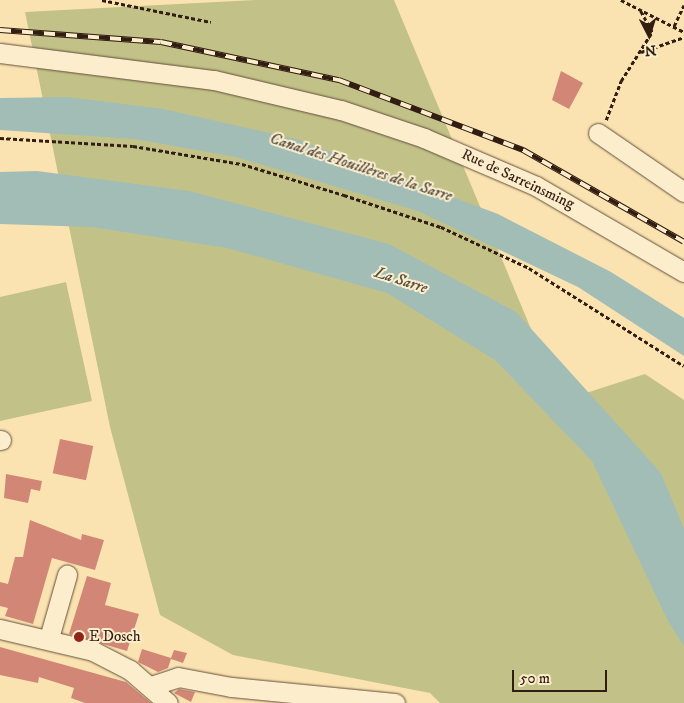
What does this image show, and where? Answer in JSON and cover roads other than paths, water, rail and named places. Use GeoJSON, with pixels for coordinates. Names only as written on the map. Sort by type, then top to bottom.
{"type":"FeatureCollection","features":[{"type":"Feature","properties":{"kind":"street"},"geometry":{"type":"LineString","coordinates":[[0,54],[82,64]]}},
{"type":"Feature","properties":{"kind":"street"},"geometry":{"type":"LineString","coordinates":[[0,65],[82,64]]}},
{"type":"Feature","properties":{"kind":"street","name":"Rue de Sarreinsming"},"geometry":{"type":"LineString","coordinates":[[82,64],[214,80],[341,110],[424,138],[536,186],[684,272]]}},
{"type":"Feature","properties":{"kind":"street"},"geometry":{"type":"LineString","coordinates":[[598,133],[684,192]]}},
{"type":"Feature","properties":{"kind":"street"},"geometry":{"type":"LineString","coordinates":[[49,638],[67,575]]}},
{"type":"Feature","properties":{"kind":"street"},"geometry":{"type":"LineString","coordinates":[[0,629],[49,638],[93,651],[151,686],[168,703]]}},
{"type":"Feature","properties":{"kind":"street"},"geometry":{"type":"LineString","coordinates":[[151,686],[178,677],[231,687],[395,703]]}},
{"type":"Feature","properties":{"kind":"water","name":"Canal des Houillères de la Sarre"},"geometry":{"type":"Polygon","coordinates":[[[67,97],[163,109],[296,139],[498,214],[611,272],[684,318],[684,356],[578,287],[418,211],[236,157],[135,139],[0,130],[0,98],[67,97]]]}},
{"type":"Feature","properties":{"kind":"water","name":"La Sarre"},"geometry":{"type":"Polygon","coordinates":[[[37,171],[189,191],[389,244],[516,312],[661,473],[684,529],[684,646],[668,621],[592,461],[495,360],[387,293],[227,248],[92,227],[0,224],[0,172],[37,171]]]}},
{"type":"Feature","properties":{"kind":"railway"},"geometry":{"type":"LineString","coordinates":[[0,30],[161,42],[339,80],[523,150],[684,242]]}},
{"type":"Feature","properties":{"kind":"place","name":"E Dosch"},"geometry":{"type":"Point","coordinates":[79,637]}}]}
